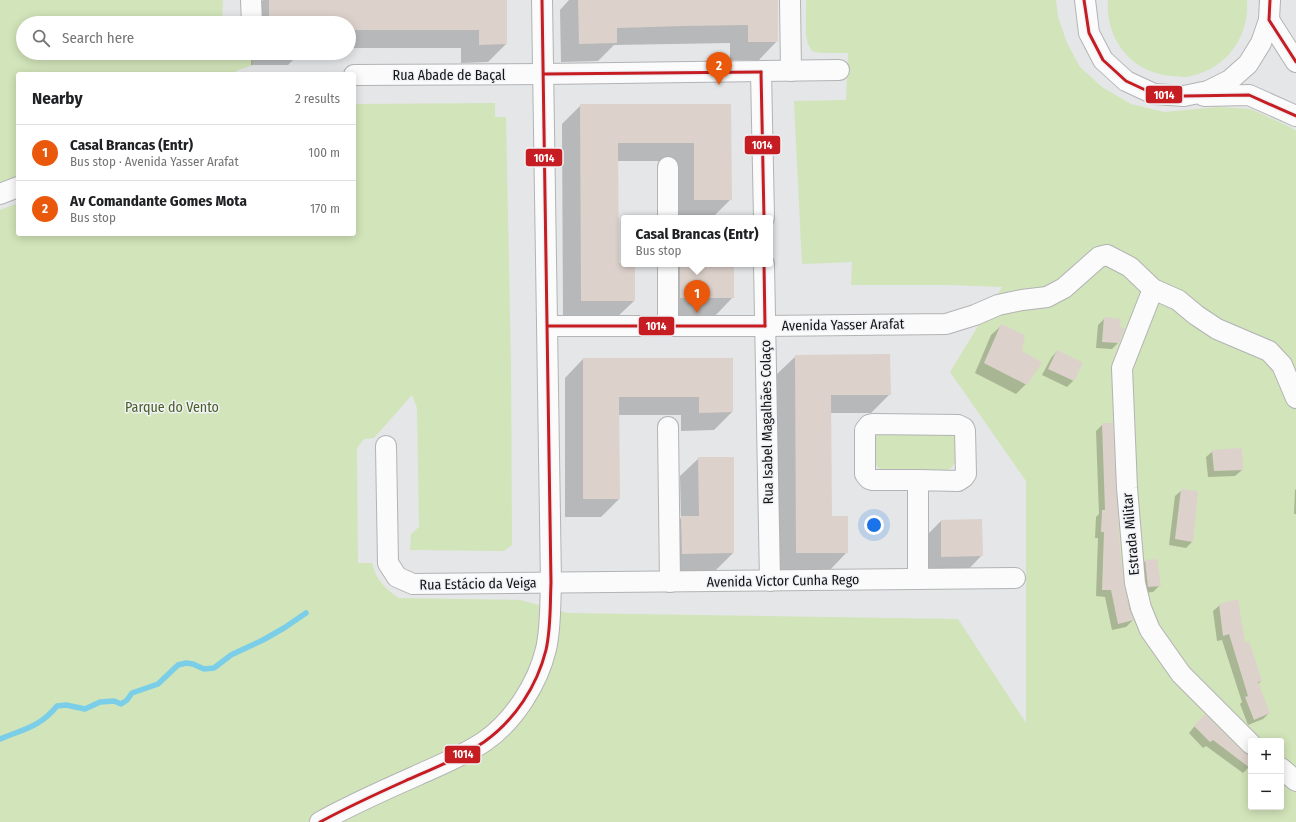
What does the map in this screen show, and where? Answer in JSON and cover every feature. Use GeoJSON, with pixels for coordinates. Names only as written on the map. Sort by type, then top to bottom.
{"type":"FeatureCollection","features":[{"type":"Feature","properties":{"kind":"street"},"geometry":{"type":"LineString","coordinates":[[251,0],[252,16]]}},
{"type":"Feature","properties":{"kind":"street"},"geometry":{"type":"LineString","coordinates":[[320,822],[355,803],[451,760],[486,741],[506,722],[523,701],[538,673],[546,649],[550,616],[550,583],[548,326],[542,0]]}},
{"type":"Feature","properties":{"kind":"street"},"geometry":{"type":"LineString","coordinates":[[790,0],[791,71]]}},
{"type":"Feature","properties":{"kind":"street"},"geometry":{"type":"LineString","coordinates":[[1184,96],[1208,91],[1230,80],[1248,64],[1262,43],[1269,20],[1270,0]]}},
{"type":"Feature","properties":{"kind":"street"},"geometry":{"type":"LineString","coordinates":[[1085,1],[1089,33],[1104,60],[1126,81],[1154,94],[1184,96],[1249,95],[1296,116]]}},
{"type":"Feature","properties":{"kind":"street"},"geometry":{"type":"LineString","coordinates":[[1269,20],[1296,62]]}},
{"type":"Feature","properties":{"kind":"street","name":"Rua Abade de Baçal"},"geometry":{"type":"LineString","coordinates":[[356,75],[839,70]]}},
{"type":"Feature","properties":{"kind":"street"},"geometry":{"type":"LineString","coordinates":[[761,72],[764,215]]}},
{"type":"Feature","properties":{"kind":"street"},"geometry":{"type":"LineString","coordinates":[[668,167],[668,215]]}},
{"type":"Feature","properties":{"kind":"street"},"geometry":{"type":"LineString","coordinates":[[0,194],[16,188]]}},
{"type":"Feature","properties":{"kind":"street","name":"Avenida Yasser Arafat"},"geometry":{"type":"LineString","coordinates":[[548,326],[946,324],[975,315],[998,305],[1047,297],[1064,288],[1103,255],[1111,256],[1130,267],[1153,289]]}},
{"type":"Feature","properties":{"kind":"street"},"geometry":{"type":"LineString","coordinates":[[668,267],[668,326]]}},
{"type":"Feature","properties":{"kind":"street","name":"Rua Isabel Magalhães Colaço"},"geometry":{"type":"LineString","coordinates":[[764,267],[770,581]]}},
{"type":"Feature","properties":{"kind":"street"},"geometry":{"type":"LineString","coordinates":[[1153,289],[1178,300],[1196,315],[1217,329],[1269,351],[1282,365],[1296,398]]}},
{"type":"Feature","properties":{"kind":"street","name":"Estrada Militar"},"geometry":{"type":"LineString","coordinates":[[1153,289],[1122,368],[1127,488],[1135,583],[1141,608],[1150,630],[1181,674],[1248,741]]}},
{"type":"Feature","properties":{"kind":"street"},"geometry":{"type":"LineString","coordinates":[[873,424],[958,425],[964,428],[966,474],[964,478],[958,481],[918,480],[873,480],[867,477],[865,474],[865,430],[867,427],[873,424]]}},
{"type":"Feature","properties":{"kind":"street"},"geometry":{"type":"LineString","coordinates":[[668,427],[670,582]]}},
{"type":"Feature","properties":{"kind":"street","name":"Rua Estácio da Veiga"},"geometry":{"type":"LineString","coordinates":[[386,446],[388,563],[397,577],[412,584],[550,583]]}},
{"type":"Feature","properties":{"kind":"street"},"geometry":{"type":"LineString","coordinates":[[918,480],[918,579]]}},
{"type":"Feature","properties":{"kind":"street","name":"Avenida Victor Cunha Rego"},"geometry":{"type":"LineString","coordinates":[[550,583],[1015,578]]}},
{"type":"Feature","properties":{"kind":"street"},"geometry":{"type":"LineString","coordinates":[[1284,771],[1296,781]]}},
{"type":"Feature","properties":{"kind":"green space"},"geometry":{"type":"Polygon","coordinates":[[[0,0],[223,0],[222,16],[16,16],[16,60],[252,60],[253,65],[236,72],[16,72],[16,177],[0,183],[0,0]]]}},
{"type":"Feature","properties":{"kind":"green space","name":"Parque do Vento"},"geometry":{"type":"Polygon","coordinates":[[[806,0],[1056,0],[1058,17],[1067,43],[1080,67],[1102,87],[1131,104],[1164,112],[1219,107],[1251,109],[1296,131],[1296,822],[0,822],[0,210],[16,204],[16,236],[356,236],[356,104],[495,103],[495,117],[506,117],[511,365],[512,545],[504,551],[410,550],[411,534],[419,527],[417,408],[412,395],[374,438],[364,439],[357,448],[358,563],[372,563],[382,584],[399,598],[520,600],[568,613],[958,619],[1026,723],[1026,481],[950,372],[1002,287],[950,285],[851,285],[852,262],[802,264],[794,101],[846,100],[848,53],[820,53],[812,51],[808,44],[806,35],[806,0]]]}},
{"type":"Feature","properties":{"kind":"green space"},"geometry":{"type":"Polygon","coordinates":[[[1108,0],[1247,0],[1247,14],[1239,40],[1232,51],[1223,60],[1212,68],[1199,74],[1185,77],[1173,76],[1159,74],[1146,69],[1134,62],[1124,52],[1111,28],[1108,15],[1108,0]]]}},
{"type":"Feature","properties":{"kind":"green space"},"geometry":{"type":"Polygon","coordinates":[[[880,432],[952,434],[957,441],[957,460],[951,468],[942,472],[883,471],[876,464],[873,457],[873,439],[880,432]]]}},
{"type":"Feature","properties":{"kind":"building"},"geometry":{"type":"Polygon","coordinates":[[[269,0],[507,0],[507,44],[479,45],[479,30],[356,30],[356,16],[269,16],[269,0]]]}},
{"type":"Feature","properties":{"kind":"building"},"geometry":{"type":"Polygon","coordinates":[[[578,0],[778,0],[778,42],[748,42],[748,25],[617,28],[617,43],[579,44],[578,0]]]}},
{"type":"Feature","properties":{"kind":"building"},"geometry":{"type":"Polygon","coordinates":[[[580,104],[731,104],[732,200],[694,200],[694,143],[618,143],[619,263],[621,263],[621,267],[635,267],[635,301],[581,301],[580,104]]]}},
{"type":"Feature","properties":{"kind":"building"},"geometry":{"type":"Polygon","coordinates":[[[680,267],[734,267],[734,298],[680,298],[680,267]]]}},
{"type":"Feature","properties":{"kind":"building"},"geometry":{"type":"Polygon","coordinates":[[[1104,317],[1121,319],[1120,327],[1125,328],[1119,343],[1102,342],[1104,317]]]}},
{"type":"Feature","properties":{"kind":"building"},"geometry":{"type":"Polygon","coordinates":[[[1001,324],[1025,335],[1022,351],[1042,362],[1027,385],[984,363],[1001,324]]]}},
{"type":"Feature","properties":{"kind":"building"},"geometry":{"type":"Polygon","coordinates":[[[1057,350],[1083,363],[1074,381],[1048,369],[1057,350]]]}},
{"type":"Feature","properties":{"kind":"building"},"geometry":{"type":"Polygon","coordinates":[[[890,354],[891,395],[831,395],[832,516],[848,516],[848,553],[796,553],[795,355],[890,354]]]}},
{"type":"Feature","properties":{"kind":"building"},"geometry":{"type":"Polygon","coordinates":[[[583,358],[733,358],[733,412],[699,413],[699,397],[619,397],[620,499],[583,499],[583,358]]]}},
{"type":"Feature","properties":{"kind":"building"},"geometry":{"type":"Polygon","coordinates":[[[1102,423],[1113,423],[1120,551],[1124,586],[1130,611],[1134,620],[1118,624],[1111,590],[1102,590],[1104,532],[1101,532],[1102,510],[1105,510],[1102,423]]]}},
{"type":"Feature","properties":{"kind":"building"},"geometry":{"type":"Polygon","coordinates":[[[1242,448],[1243,470],[1214,471],[1212,450],[1242,448]]]}},
{"type":"Feature","properties":{"kind":"building"},"geometry":{"type":"Polygon","coordinates":[[[698,457],[734,457],[734,553],[682,554],[681,516],[699,516],[698,457]]]}},
{"type":"Feature","properties":{"kind":"building"},"geometry":{"type":"Polygon","coordinates":[[[1181,489],[1198,491],[1193,542],[1175,539],[1181,489]]]}},
{"type":"Feature","properties":{"kind":"building"},"geometry":{"type":"Polygon","coordinates":[[[982,519],[983,556],[941,557],[941,520],[982,519]]]}},
{"type":"Feature","properties":{"kind":"building"},"geometry":{"type":"Polygon","coordinates":[[[1157,559],[1161,586],[1148,587],[1145,560],[1157,559]]]}},
{"type":"Feature","properties":{"kind":"building"},"geometry":{"type":"Polygon","coordinates":[[[1238,599],[1245,643],[1249,641],[1262,681],[1258,682],[1270,713],[1254,720],[1245,697],[1248,696],[1229,634],[1223,636],[1219,604],[1238,599]]]}},
{"type":"Feature","properties":{"kind":"building"},"geometry":{"type":"Polygon","coordinates":[[[1205,714],[1243,752],[1248,754],[1248,766],[1213,740],[1210,742],[1194,726],[1205,714]]]}},
{"type":"Feature","properties":{"kind":"waterway"},"geometry":{"type":"LineString","coordinates":[[0,739],[38,723],[51,713],[57,706],[66,705],[85,709],[100,702],[114,701],[121,704],[127,700],[132,693],[158,684],[178,665],[186,663],[193,664],[204,669],[214,668],[231,655],[263,640],[306,613]]}},
{"type":"Feature","properties":{"kind":"transit line","name":"1014"},"geometry":{"type":"LineString","coordinates":[[320,822],[456,758],[484,742],[515,713],[531,689],[546,650],[550,625],[551,583],[542,0]]}},
{"type":"Feature","properties":{"kind":"transit line","name":"1014"},"geometry":{"type":"LineString","coordinates":[[1084,0],[1089,33],[1103,60],[1126,81],[1154,94],[1184,96],[1249,95],[1296,116]]}},
{"type":"Feature","properties":{"kind":"transit line","name":"1014"},"geometry":{"type":"LineString","coordinates":[[1270,0],[1269,20],[1296,62]]}},
{"type":"Feature","properties":{"kind":"transit line","name":"1014"},"geometry":{"type":"LineString","coordinates":[[761,72],[764,215]]}},
{"type":"Feature","properties":{"kind":"transit line","name":"1014"},"geometry":{"type":"LineString","coordinates":[[544,74],[761,72]]}},
{"type":"Feature","properties":{"kind":"transit line","name":"1014"},"geometry":{"type":"LineString","coordinates":[[764,267],[765,326]]}},
{"type":"Feature","properties":{"kind":"transit line","name":"1014"},"geometry":{"type":"LineString","coordinates":[[548,326],[765,326]]}},
{"type":"Feature","properties":{"kind":"place","name":"Av Comandante Gomes Mota"},"geometry":{"type":"Point","coordinates":[719,85]}},
{"type":"Feature","properties":{"kind":"place","name":"Casal Brancas (Entr)"},"geometry":{"type":"Point","coordinates":[697,313]}}]}
